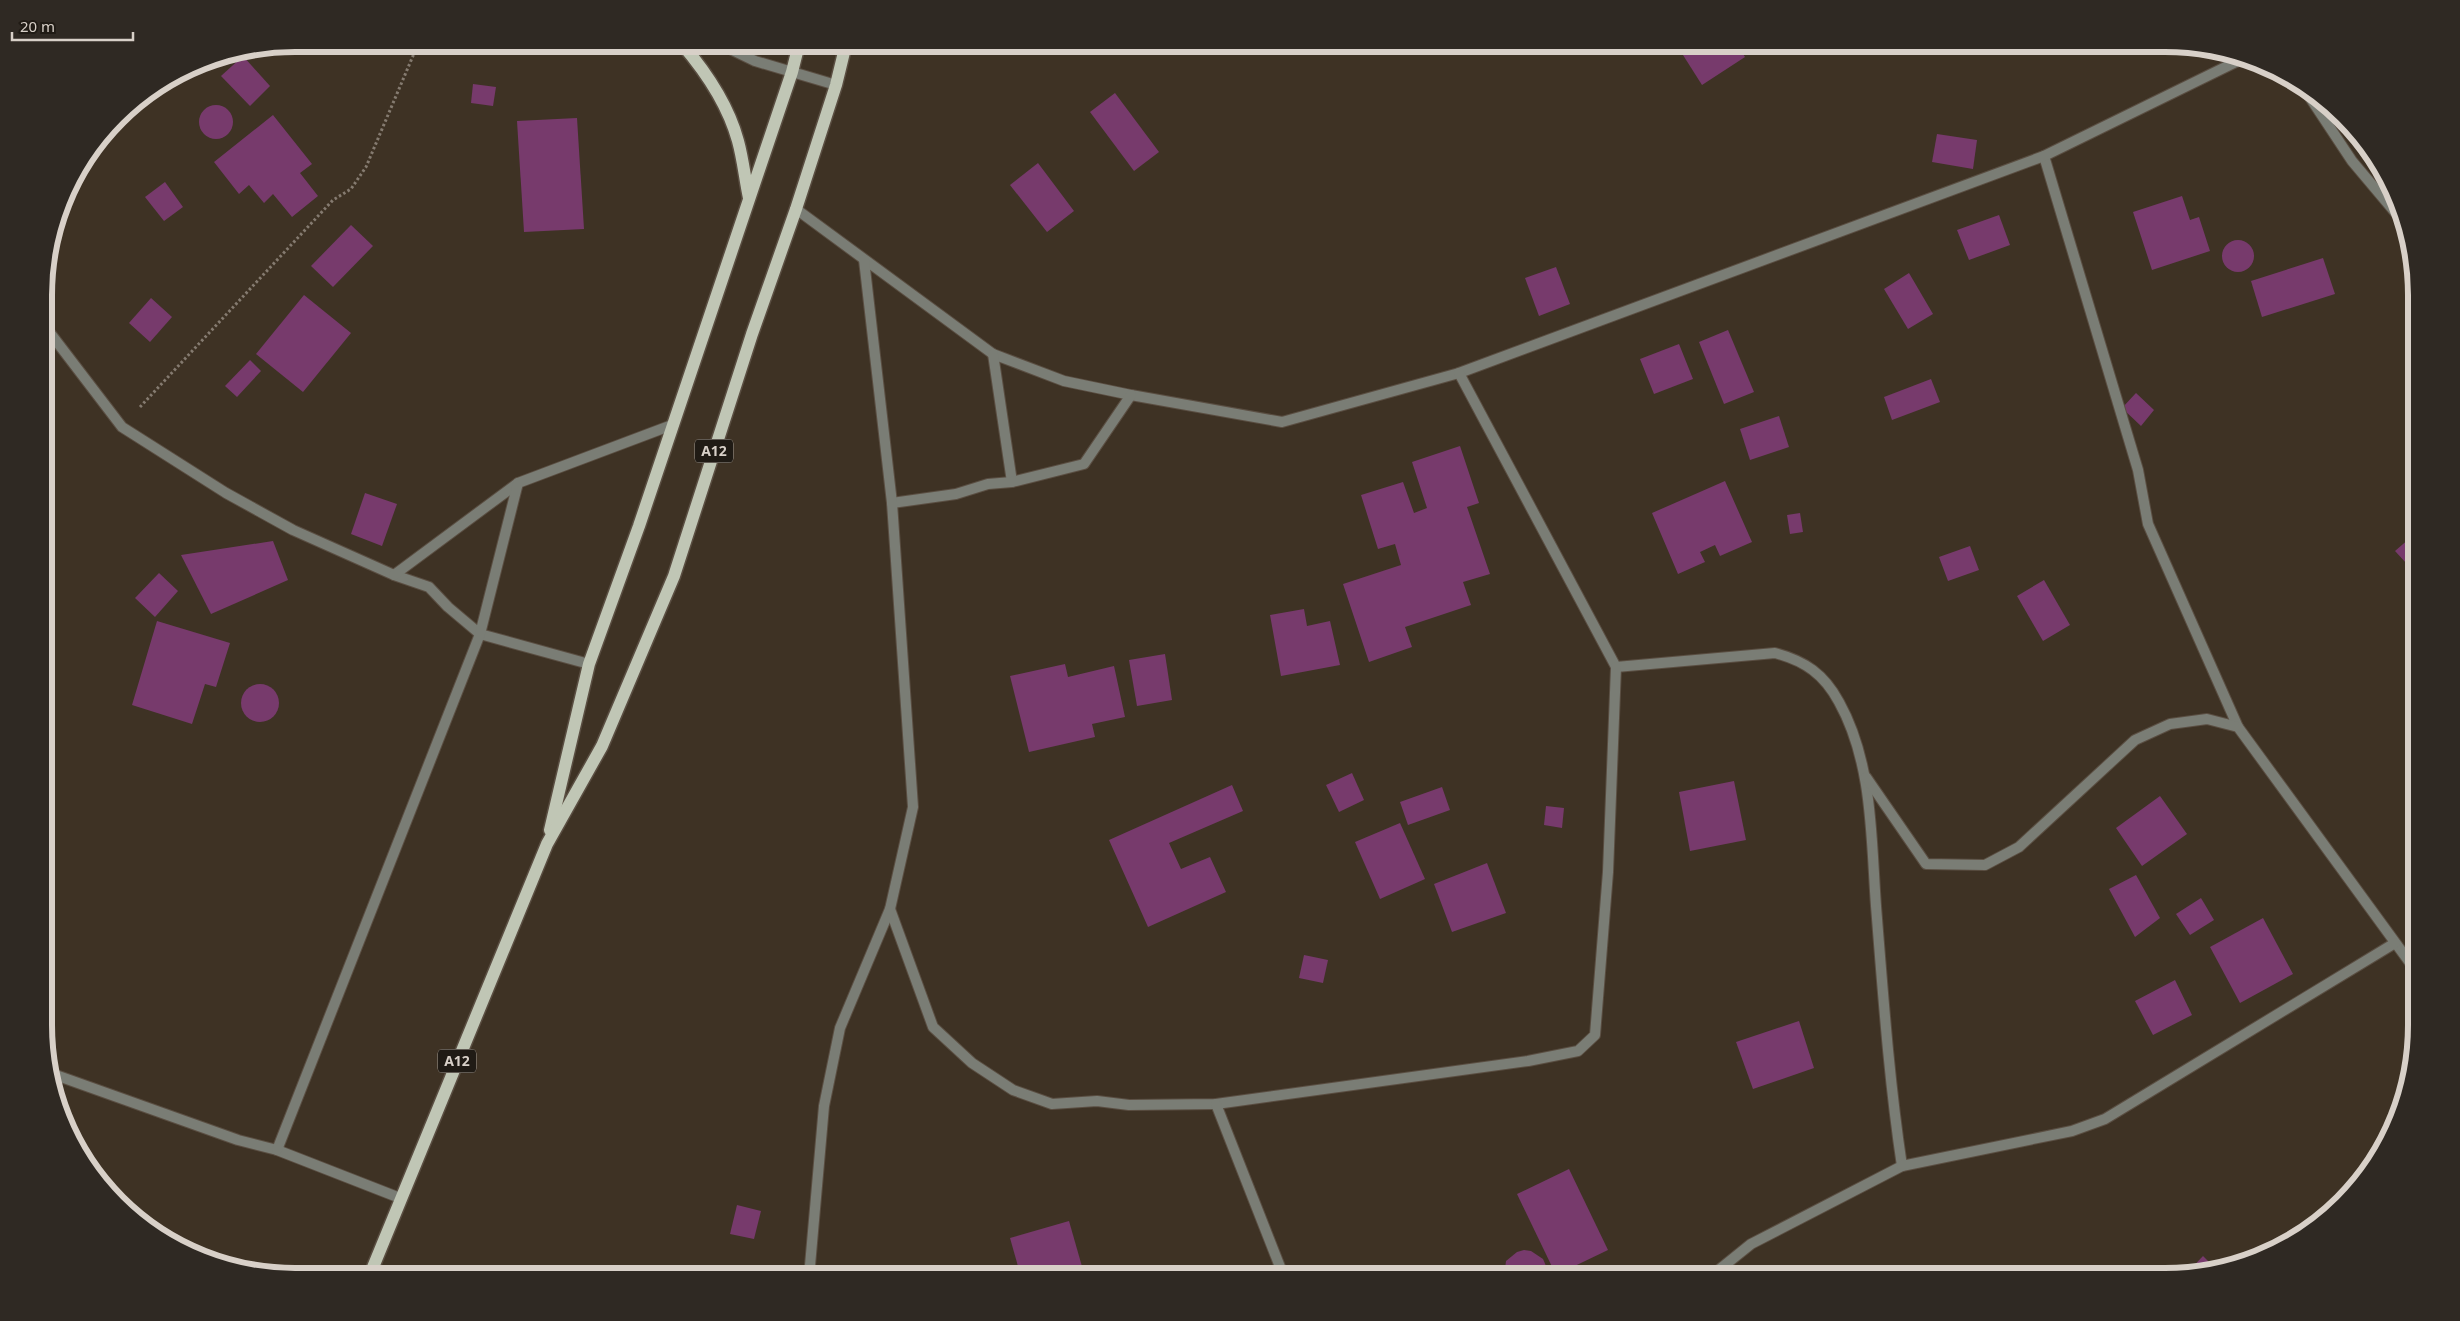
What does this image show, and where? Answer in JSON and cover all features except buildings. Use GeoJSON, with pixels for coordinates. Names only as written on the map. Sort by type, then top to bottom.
{"type":"FeatureCollection","features":[{"type":"Feature","properties":{"kind":"main road"},"geometry":{"type":"LineString","coordinates":[[688,52],[714,86],[738,140],[749,200]]}},
{"type":"Feature","properties":{"kind":"main road","name":"A12"},"geometry":{"type":"LineString","coordinates":[[547,844],[589,664],[639,526],[792,72],[797,52]]}},
{"type":"Feature","properties":{"kind":"main road","name":"A12"},"geometry":{"type":"LineString","coordinates":[[373,1268],[547,844],[602,746],[674,576],[752,334],[796,209],[836,85],[844,52]]}},
{"type":"Feature","properties":{"kind":"street"},"geometry":{"type":"LineString","coordinates":[[738,52],[755,60],[836,85]]}},
{"type":"Feature","properties":{"kind":"street"},"geometry":{"type":"LineString","coordinates":[[796,209],[993,354],[1064,381],[1282,422],[1459,373],[2044,156],[2234,63]]}},
{"type":"Feature","properties":{"kind":"street"},"geometry":{"type":"LineString","coordinates":[[2315,106],[2352,161],[2391,207]]}},
{"type":"Feature","properties":{"kind":"street"},"geometry":{"type":"LineString","coordinates":[[2044,156],[2138,470],[2148,524],[2238,727],[2408,960]]}},
{"type":"Feature","properties":{"kind":"street"},"geometry":{"type":"LineString","coordinates":[[810,1268],[824,1106],[840,1028],[890,909],[913,807],[892,503],[864,260]]}},
{"type":"Feature","properties":{"kind":"street"},"geometry":{"type":"LineString","coordinates":[[52,335],[122,427],[226,493],[293,530],[394,575],[429,588],[480,634],[589,664]]}},
{"type":"Feature","properties":{"kind":"street"},"geometry":{"type":"LineString","coordinates":[[993,354],[1012,482]]}},
{"type":"Feature","properties":{"kind":"street"},"geometry":{"type":"LineString","coordinates":[[890,909],[933,1026],[972,1063],[1013,1090],[1052,1104],[1098,1101],[1129,1105],[1216,1104],[1528,1061],[1578,1052],[1595,1035],[1608,872],[1616,667],[1459,373]]}},
{"type":"Feature","properties":{"kind":"street"},"geometry":{"type":"LineString","coordinates":[[892,503],[956,494],[988,484],[1012,482],[1084,464],[1132,395]]}},
{"type":"Feature","properties":{"kind":"street"},"geometry":{"type":"LineString","coordinates":[[394,575],[518,483],[672,425]]}},
{"type":"Feature","properties":{"kind":"street"},"geometry":{"type":"LineString","coordinates":[[276,1150],[480,634],[518,483]]}},
{"type":"Feature","properties":{"kind":"street"},"geometry":{"type":"LineString","coordinates":[[1616,667],[1775,653],[1797,659],[1821,676],[1839,701],[1849,724],[1866,776],[1892,1098],[1902,1166]]}},
{"type":"Feature","properties":{"kind":"street"},"geometry":{"type":"LineString","coordinates":[[1866,776],[1926,864],[1985,864],[2019,847],[2135,740],[2170,724],[2207,719],[2238,727]]}},
{"type":"Feature","properties":{"kind":"street"},"geometry":{"type":"LineString","coordinates":[[1721,1268],[1751,1244],[1902,1166],[2072,1131],[2105,1119],[2396,943]]}},
{"type":"Feature","properties":{"kind":"street"},"geometry":{"type":"LineString","coordinates":[[58,1076],[238,1140],[276,1150],[400,1198]]}},
{"type":"Feature","properties":{"kind":"street"},"geometry":{"type":"LineString","coordinates":[[1216,1104],[1280,1268]]}},
{"type":"Feature","properties":{"kind":"path"},"geometry":{"type":"LineString","coordinates":[[122,427],[333,200],[351,189],[366,167],[415,52]]}}]}
